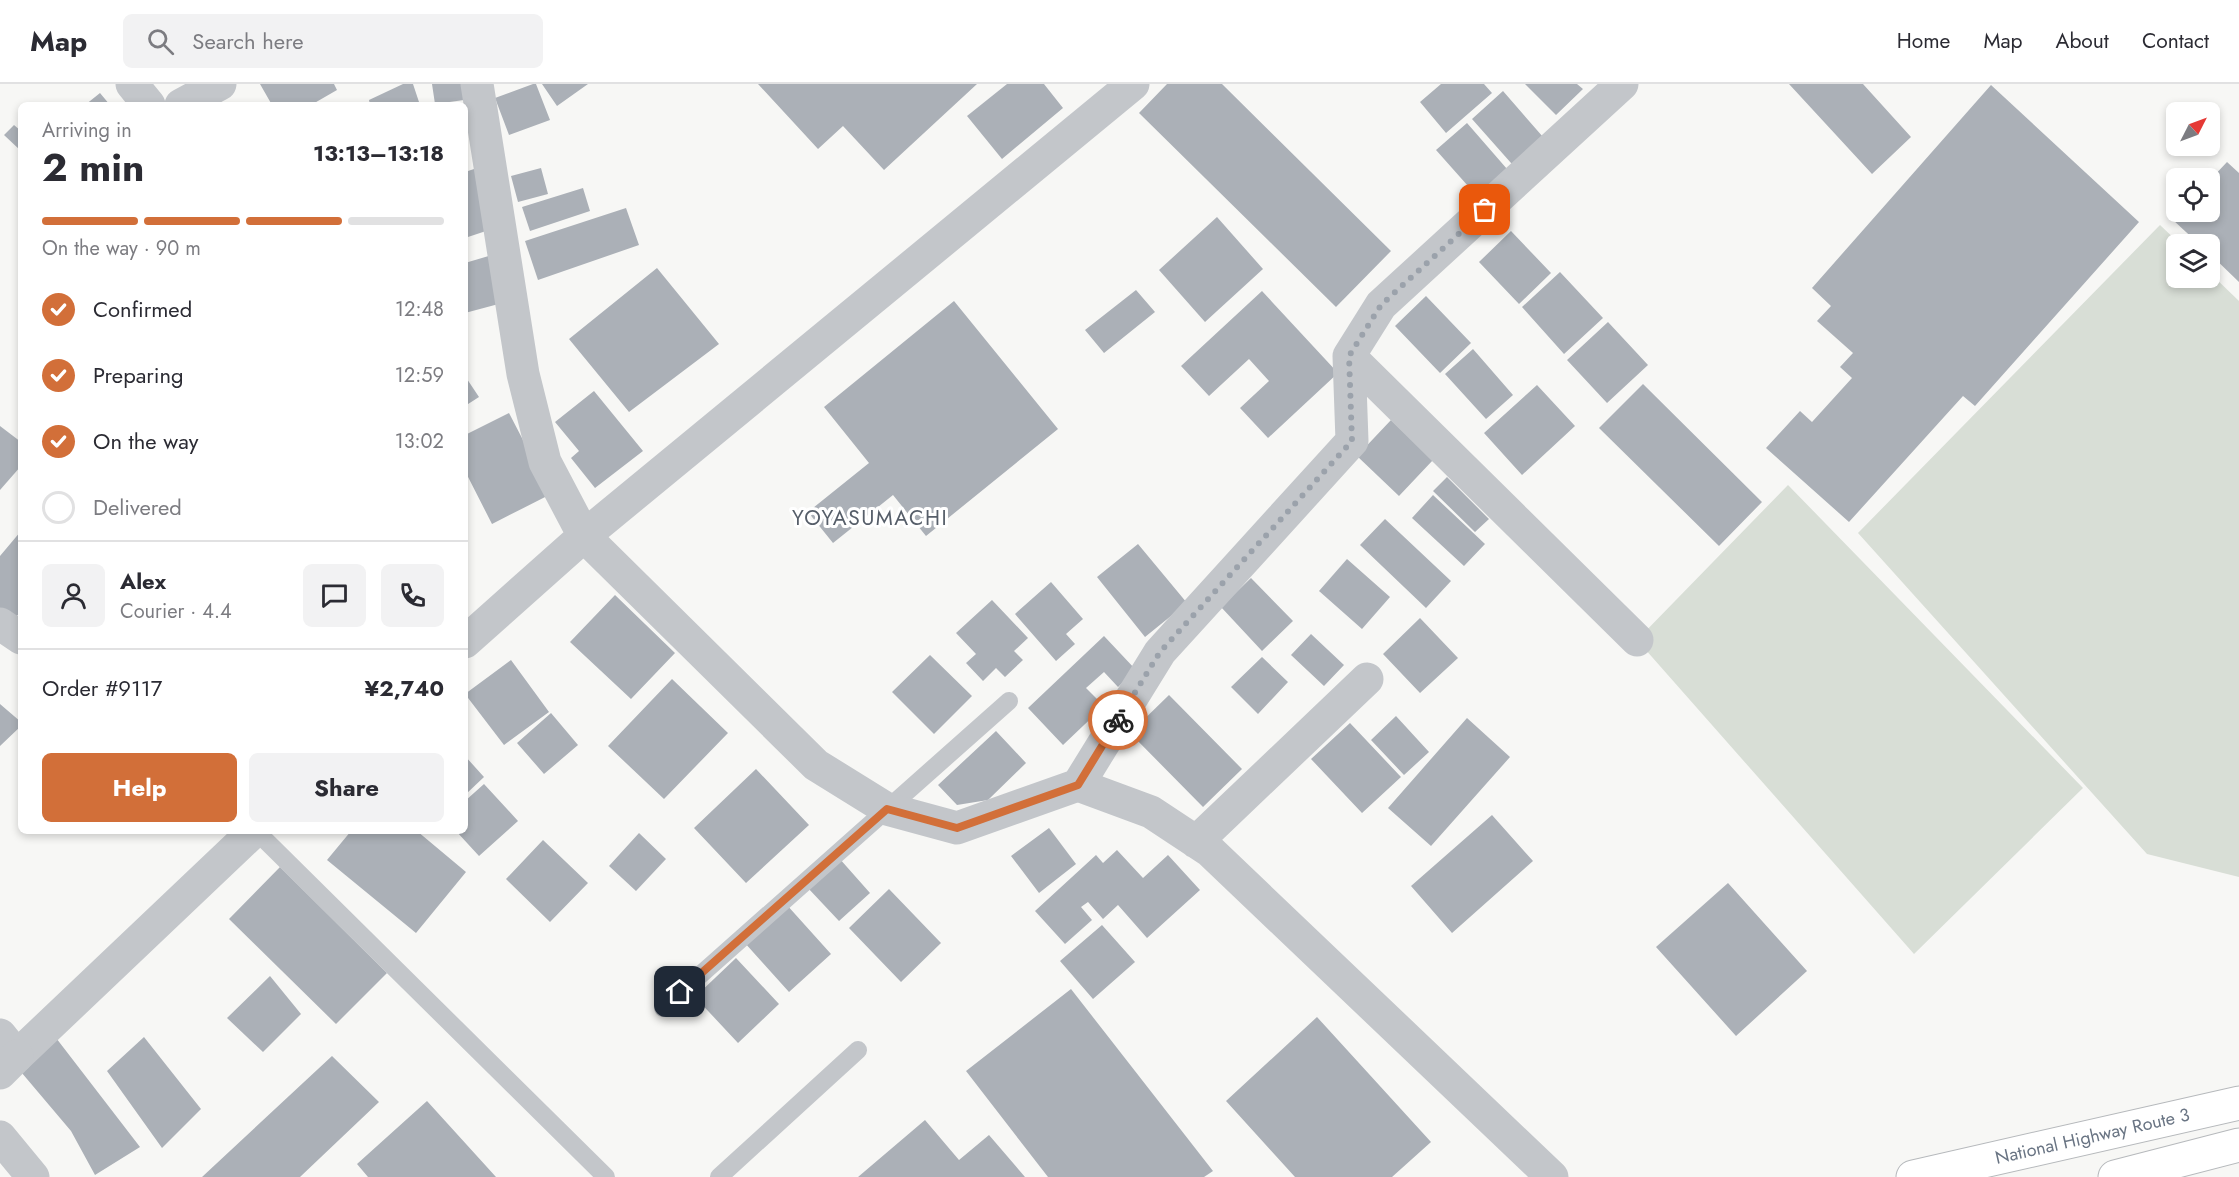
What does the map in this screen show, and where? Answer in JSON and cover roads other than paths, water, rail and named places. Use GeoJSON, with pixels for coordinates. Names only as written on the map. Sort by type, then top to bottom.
{"type":"FeatureCollection","features":[{"type":"Feature","properties":{"kind":"highway","name":"National Highway Route 3"},"geometry":{"type":"LineString","coordinates":[[1913,1177],[2239,1103]]}},
{"type":"Feature","properties":{"kind":"highway"},"geometry":{"type":"LineString","coordinates":[[2115,1177],[2239,1144]]}},
{"type":"Feature","properties":{"kind":"street"},"geometry":{"type":"LineString","coordinates":[[132,84],[147,102]]}},
{"type":"Feature","properties":{"kind":"street"},"geometry":{"type":"LineString","coordinates":[[187,102],[220,84]]}},
{"type":"Feature","properties":{"kind":"street"},"geometry":{"type":"LineString","coordinates":[[477,84],[523,374],[545,462],[584,536],[816,765],[887,809],[957,828],[1078,785],[1160,652],[1352,441],[1349,356],[1381,305],[1622,84]]}},
{"type":"Feature","properties":{"kind":"street"},"geometry":{"type":"LineString","coordinates":[[468,639],[584,536],[1133,84]]}},
{"type":"Feature","properties":{"kind":"street"},"geometry":{"type":"LineString","coordinates":[[1349,356],[1637,640]]}},
{"type":"Feature","properties":{"kind":"street"},"geometry":{"type":"LineString","coordinates":[[0,624],[18,636]]}},
{"type":"Feature","properties":{"kind":"street"},"geometry":{"type":"LineString","coordinates":[[1196,842],[1367,679]]}},
{"type":"Feature","properties":{"kind":"street"},"geometry":{"type":"LineString","coordinates":[[1078,785],[1151,812],[1210,851],[1551,1177]]}},
{"type":"Feature","properties":{"kind":"street"},"geometry":{"type":"LineString","coordinates":[[6,1055],[252,834]]}},
{"type":"Feature","properties":{"kind":"street"},"geometry":{"type":"LineString","coordinates":[[0,1137],[33,1177]]}},
{"type":"Feature","properties":{"kind":"lane"},"geometry":{"type":"LineString","coordinates":[[663,1008],[1009,701]]}},
{"type":"Feature","properties":{"kind":"lane"},"geometry":{"type":"LineString","coordinates":[[258,834],[606,1177]]}},
{"type":"Feature","properties":{"kind":"lane"},"geometry":{"type":"LineString","coordinates":[[719,1177],[858,1050]]}},
{"type":"Feature","properties":{"kind":"district","name":"YOYASUMACHI"},"geometry":{"type":"Point","coordinates":[870,518]}}]}
